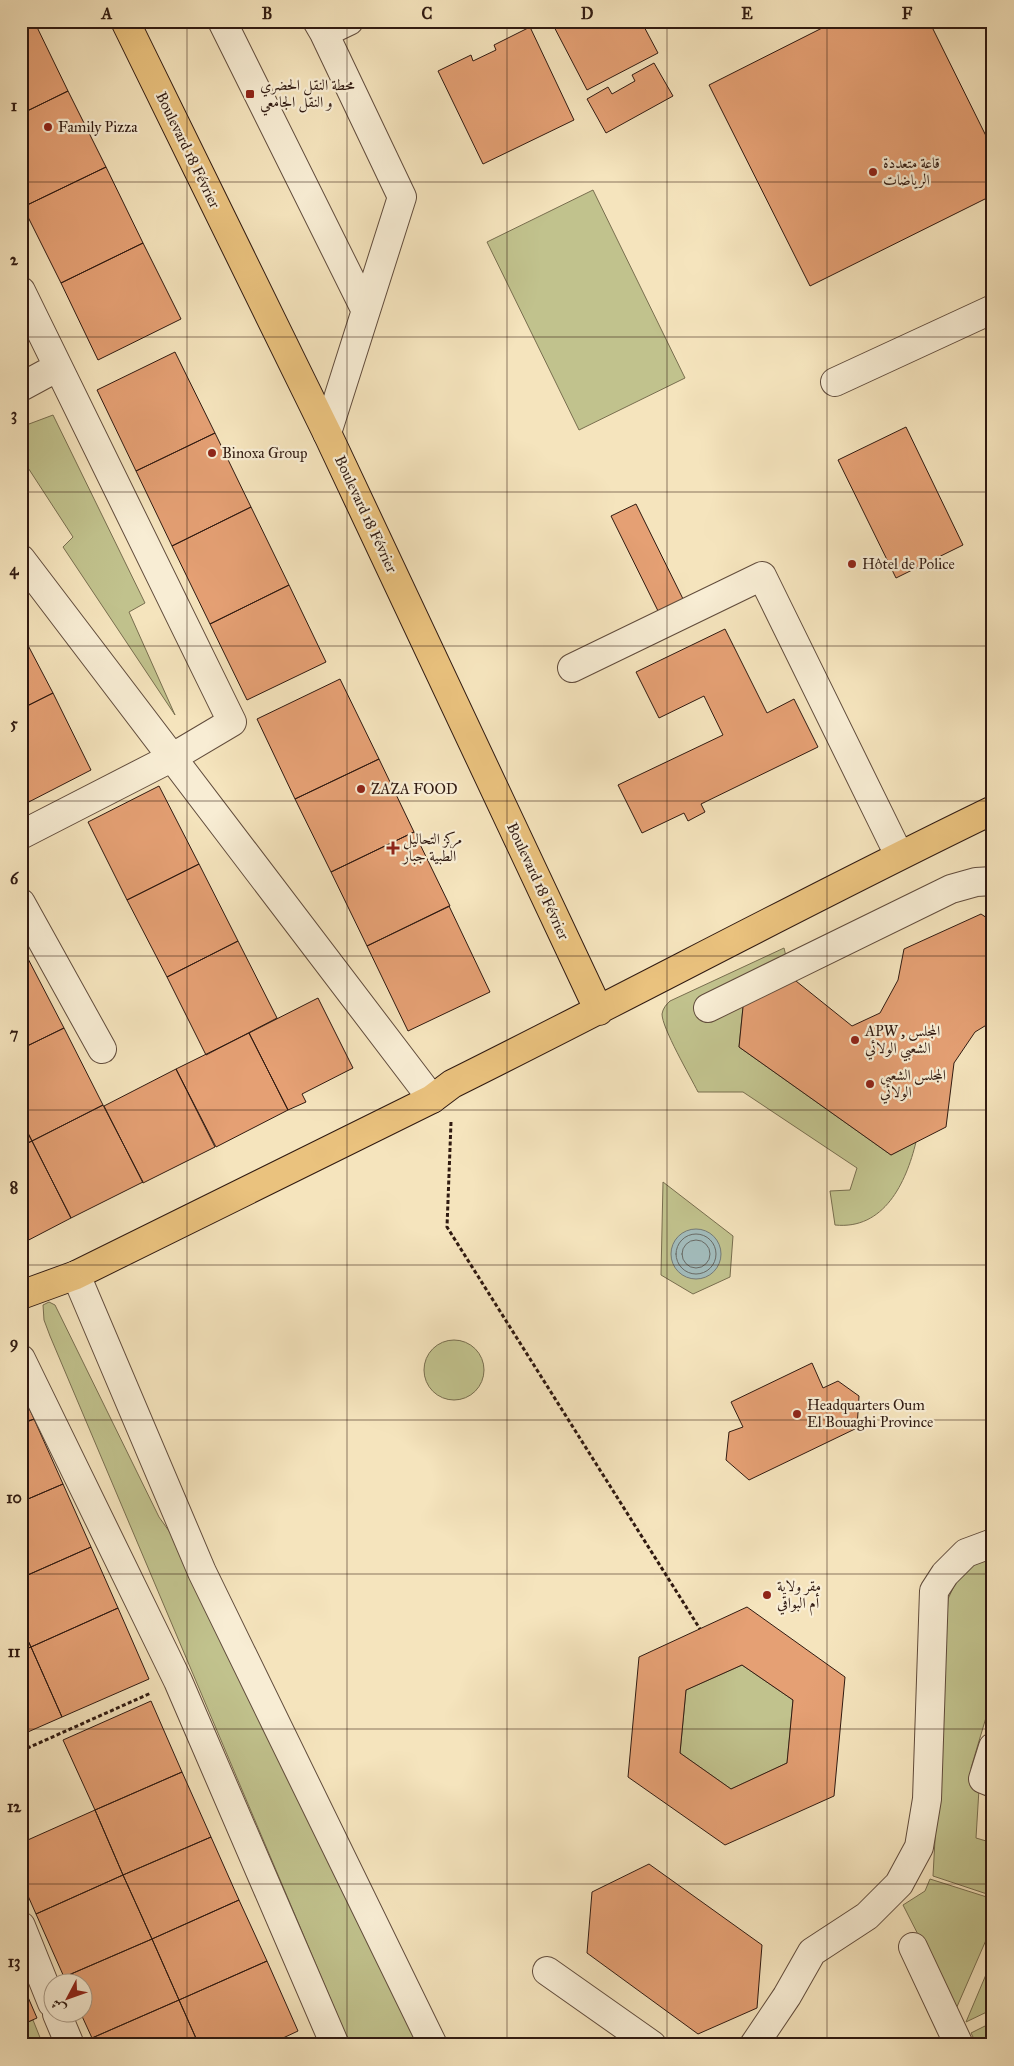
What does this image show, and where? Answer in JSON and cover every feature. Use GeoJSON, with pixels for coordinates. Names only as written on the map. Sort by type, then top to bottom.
{"type":"FeatureCollection","features":[{"type":"Feature","properties":{"kind":"main road","name":"Boulevard 18 Février"},"geometry":{"type":"LineString","coordinates":[[125,21],[327,433],[599,1011]]}},
{"type":"Feature","properties":{"kind":"main road"},"geometry":{"type":"LineString","coordinates":[[21,1296],[76,1275],[442,1092],[899,855],[993,810]]}},
{"type":"Feature","properties":{"kind":"street"},"geometry":{"type":"LineString","coordinates":[[222,21],[365,310]]}},
{"type":"Feature","properties":{"kind":"street"},"geometry":{"type":"LineString","coordinates":[[327,433],[402,197],[320,27],[349,21]]}},
{"type":"Feature","properties":{"kind":"street"},"geometry":{"type":"LineString","coordinates":[[21,291],[232,722],[173,757],[21,835]]}},
{"type":"Feature","properties":{"kind":"street"},"geometry":{"type":"LineString","coordinates":[[835,382],[993,309]]}},
{"type":"Feature","properties":{"kind":"street"},"geometry":{"type":"LineString","coordinates":[[21,387],[58,367]]}},
{"type":"Feature","properties":{"kind":"street"},"geometry":{"type":"LineString","coordinates":[[21,559],[173,757],[442,1092]]}},
{"type":"Feature","properties":{"kind":"street"},"geometry":{"type":"LineString","coordinates":[[572,668],[762,576],[899,855]]}},
{"type":"Feature","properties":{"kind":"street"},"geometry":{"type":"LineString","coordinates":[[708,1008],[951,889],[976,882],[993,881]]}},
{"type":"Feature","properties":{"kind":"street"},"geometry":{"type":"LineString","coordinates":[[21,903],[102,1049]]}},
{"type":"Feature","properties":{"kind":"street"},"geometry":{"type":"LineString","coordinates":[[76,1275],[202,1572],[433,2045]]}},
{"type":"Feature","properties":{"kind":"street"},"geometry":{"type":"LineString","coordinates":[[21,1359],[178,1681],[335,2045]]}},
{"type":"Feature","properties":{"kind":"street"},"geometry":{"type":"LineString","coordinates":[[754,2045],[787,1996],[812,1952],[868,1916],[899,1884],[919,1847],[927,1799],[934,1591],[945,1574],[966,1553],[993,1543]]}},
{"type":"Feature","properties":{"kind":"street"},"geometry":{"type":"LineString","coordinates":[[993,1747],[983,1780],[993,1783]]}},
{"type":"Feature","properties":{"kind":"street"},"geometry":{"type":"LineString","coordinates":[[21,1926],[42,1978]]}},
{"type":"Feature","properties":{"kind":"street"},"geometry":{"type":"LineString","coordinates":[[913,1947],[959,2045]]}},
{"type":"Feature","properties":{"kind":"street"},"geometry":{"type":"LineString","coordinates":[[547,1971],[652,2045]]}},
{"type":"Feature","properties":{"kind":"street"},"geometry":{"type":"LineString","coordinates":[[61,2024],[70,2045]]}},
{"type":"Feature","properties":{"kind":"path"},"geometry":{"type":"LineString","coordinates":[[442,1092],[447,1227],[700,1629]]}},
{"type":"Feature","properties":{"kind":"path"},"geometry":{"type":"LineString","coordinates":[[21,1751],[178,1681]]}},
{"type":"Feature","properties":{"kind":"green space"},"geometry":{"type":"Polygon","coordinates":[[[593,190],[685,378],[579,430],[487,242],[593,190]]]}},
{"type":"Feature","properties":{"kind":"green space"},"geometry":{"type":"Polygon","coordinates":[[[53,415],[145,603],[129,612],[175,715],[63,547],[73,537],[21,457],[21,427],[53,415]]]}},
{"type":"Feature","properties":{"kind":"green space"},"geometry":{"type":"Polygon","coordinates":[[[784,948],[791,977],[744,997],[739,1047],[891,1155],[916,1142],[906,1173],[890,1201],[880,1212],[867,1220],[852,1225],[835,1225],[830,1191],[850,1190],[857,1168],[743,1092],[698,1092],[671,1041],[663,1021],[663,1010],[670,1001],[784,948]]]}},
{"type":"Feature","properties":{"kind":"green space"},"geometry":{"type":"Polygon","coordinates":[[[663,1182],[733,1236],[730,1277],[693,1294],[661,1275],[663,1182]]]}},
{"type":"Feature","properties":{"kind":"green space"},"geometry":{"type":"Polygon","coordinates":[[[49,1302],[55,1305],[159,1517],[174,1538],[419,2045],[350,2045],[50,1336],[44,1320],[43,1305],[49,1302]]]}},
{"type":"Feature","properties":{"kind":"green space"},"geometry":{"type":"Polygon","coordinates":[[[454,1340],[471,1345],[479,1353],[484,1370],[479,1387],[471,1395],[454,1400],[437,1395],[429,1387],[424,1370],[429,1353],[437,1345],[454,1340]]]}},
{"type":"Feature","properties":{"kind":"green space"},"geometry":{"type":"Polygon","coordinates":[[[993,1549],[993,1694],[971,1768],[979,1789],[976,1838],[993,1843],[993,1896],[933,1876],[948,1599],[959,1575],[993,1549]]]}},
{"type":"Feature","properties":{"kind":"green space"},"geometry":{"type":"Polygon","coordinates":[[[742,1665],[793,1700],[787,1763],[731,1789],[680,1753],[686,1690],[742,1665]]]}},
{"type":"Feature","properties":{"kind":"green space"},"geometry":{"type":"Polygon","coordinates":[[[930,1879],[993,1899],[993,1924],[956,2009],[903,1905],[925,1891],[930,1879]]]}},
{"type":"Feature","properties":{"kind":"green space"},"geometry":{"type":"Polygon","coordinates":[[[993,1958],[993,2009],[966,2022],[993,1958]]]}},
{"type":"Feature","properties":{"kind":"green space"},"geometry":{"type":"Polygon","coordinates":[[[33,2020],[43,2045],[21,2045],[21,2025],[33,2020]]]}},
{"type":"Feature","properties":{"kind":"green space"},"geometry":{"type":"Polygon","coordinates":[[[993,2022],[993,2045],[977,2045],[971,2033],[993,2022]]]}},
{"type":"Feature","properties":{"kind":"water"},"geometry":{"type":"Polygon","coordinates":[[[691,1229],[701,1229],[714,1236],[721,1249],[721,1259],[714,1272],[701,1279],[691,1279],[682,1275],[675,1268],[671,1259],[671,1249],[675,1240],[682,1233],[691,1229]]]}},
{"type":"Feature","properties":{"kind":"building"},"geometry":{"type":"Polygon","coordinates":[[[21,21],[34,21],[68,91],[21,114],[21,21]]]}},
{"type":"Feature","properties":{"kind":"building"},"geometry":{"type":"Polygon","coordinates":[[[551,21],[641,21],[658,53],[587,90],[551,21]]]}},
{"type":"Feature","properties":{"kind":"building","name":"قاعة متعددة الرياضات"},"geometry":{"type":"Polygon","coordinates":[[[836,21],[929,21],[993,150],[993,195],[810,286],[709,85],[836,21]]]}},
{"type":"Feature","properties":{"kind":"building"},"geometry":{"type":"Polygon","coordinates":[[[530,27],[574,120],[483,164],[438,71],[471,55],[473,61],[496,50],[494,45],[530,27]]]}},
{"type":"Feature","properties":{"kind":"building"},"geometry":{"type":"Polygon","coordinates":[[[654,63],[673,96],[606,133],[587,99],[608,87],[612,94],[635,81],[632,75],[654,63]]]}},
{"type":"Feature","properties":{"kind":"building"},"geometry":{"type":"Polygon","coordinates":[[[68,91],[106,167],[23,207],[21,203],[21,114],[68,91]]]}},
{"type":"Feature","properties":{"kind":"building"},"geometry":{"type":"Polygon","coordinates":[[[106,167],[143,243],[61,283],[23,207],[106,167]]]}},
{"type":"Feature","properties":{"kind":"building"},"geometry":{"type":"Polygon","coordinates":[[[143,243],[181,319],[98,360],[61,283],[143,243]]]}},
{"type":"Feature","properties":{"kind":"building"},"geometry":{"type":"Polygon","coordinates":[[[175,352],[215,433],[136,471],[97,390],[175,352]]]}},
{"type":"Feature","properties":{"kind":"building"},"geometry":{"type":"Polygon","coordinates":[[[906,427],[963,545],[896,578],[838,460],[906,427]]]}},
{"type":"Feature","properties":{"kind":"building"},"geometry":{"type":"Polygon","coordinates":[[[215,433],[251,507],[172,546],[136,471],[215,433]]]}},
{"type":"Feature","properties":{"kind":"building"},"geometry":{"type":"Polygon","coordinates":[[[636,504],[687,607],[662,619],[611,516],[636,504]]]}},
{"type":"Feature","properties":{"kind":"building"},"geometry":{"type":"Polygon","coordinates":[[[251,507],[289,585],[210,624],[172,546],[251,507]]]}},
{"type":"Feature","properties":{"kind":"building"},"geometry":{"type":"Polygon","coordinates":[[[289,585],[326,662],[247,700],[210,624],[289,585]]]}},
{"type":"Feature","properties":{"kind":"building"},"geometry":{"type":"Polygon","coordinates":[[[725,629],[767,713],[794,699],[818,747],[701,804],[705,812],[688,821],[684,813],[642,833],[618,785],[723,735],[704,696],[659,718],[636,672],[725,629]]]}},
{"type":"Feature","properties":{"kind":"building"},"geometry":{"type":"Polygon","coordinates":[[[21,632],[53,693],[21,709],[21,632]]]}},
{"type":"Feature","properties":{"kind":"building"},"geometry":{"type":"Polygon","coordinates":[[[340,679],[379,759],[295,799],[257,719],[340,679]]]}},
{"type":"Feature","properties":{"kind":"building"},"geometry":{"type":"Polygon","coordinates":[[[53,693],[91,770],[21,806],[21,709],[53,693]]]}},
{"type":"Feature","properties":{"kind":"building"},"geometry":{"type":"Polygon","coordinates":[[[379,759],[414,832],[331,872],[295,799],[379,759]]]}},
{"type":"Feature","properties":{"kind":"building"},"geometry":{"type":"Polygon","coordinates":[[[159,786],[199,864],[127,900],[88,822],[159,786]]]}},
{"type":"Feature","properties":{"kind":"building"},"geometry":{"type":"Polygon","coordinates":[[[414,832],[450,906],[367,946],[331,872],[414,832]]]}},
{"type":"Feature","properties":{"kind":"building"},"geometry":{"type":"Polygon","coordinates":[[[199,864],[238,941],[167,977],[127,900],[199,864]]]}},
{"type":"Feature","properties":{"kind":"building"},"geometry":{"type":"Polygon","coordinates":[[[449,906],[490,992],[408,1031],[367,946],[449,906]]]}},
{"type":"Feature","properties":{"kind":"building","name":"APW , المجلس الشعبي الولائي"},"geometry":{"type":"Polygon","coordinates":[[[981,914],[993,922],[993,1021],[975,1032],[954,1063],[946,1127],[891,1155],[739,1047],[744,997],[791,977],[852,1026],[880,1013],[898,980],[904,949],[981,914]]]}},
{"type":"Feature","properties":{"kind":"building"},"geometry":{"type":"Polygon","coordinates":[[[238,941],[277,1018],[206,1055],[167,977],[238,941]]]}},
{"type":"Feature","properties":{"kind":"building"},"geometry":{"type":"Polygon","coordinates":[[[24,951],[64,1028],[21,1049],[21,952],[24,951]]]}},
{"type":"Feature","properties":{"kind":"building"},"geometry":{"type":"Polygon","coordinates":[[[318,998],[353,1068],[302,1094],[306,1102],[288,1110],[249,1033],[318,998]]]}},
{"type":"Feature","properties":{"kind":"building"},"geometry":{"type":"Polygon","coordinates":[[[64,1028],[103,1105],[32,1141],[21,1120],[21,1049],[64,1028]]]}},
{"type":"Feature","properties":{"kind":"building"},"geometry":{"type":"Polygon","coordinates":[[[249,1033],[288,1110],[216,1147],[176,1069],[249,1033]]]}},
{"type":"Feature","properties":{"kind":"building"},"geometry":{"type":"Polygon","coordinates":[[[176,1069],[215,1147],[143,1183],[104,1106],[176,1069]]]}},
{"type":"Feature","properties":{"kind":"building"},"geometry":{"type":"Polygon","coordinates":[[[103,1105],[143,1182],[71,1218],[32,1141],[103,1105]]]}},
{"type":"Feature","properties":{"kind":"building"},"geometry":{"type":"Polygon","coordinates":[[[21,1119],[32,1141],[21,1146],[21,1119]]]}},
{"type":"Feature","properties":{"kind":"building"},"geometry":{"type":"Polygon","coordinates":[[[32,1141],[71,1218],[21,1244],[21,1146],[32,1141]]]}},
{"type":"Feature","properties":{"kind":"building","name":"Headquarters Oum El Bouaghi Province"},"geometry":{"type":"Polygon","coordinates":[[[812,1363],[823,1388],[838,1381],[859,1396],[857,1428],[749,1480],[726,1460],[729,1432],[743,1427],[731,1402],[812,1363]]]}},
{"type":"Feature","properties":{"kind":"building"},"geometry":{"type":"Polygon","coordinates":[[[21,1390],[34,1419],[21,1424],[21,1390]]]}},
{"type":"Feature","properties":{"kind":"building"},"geometry":{"type":"Polygon","coordinates":[[[34,1419],[63,1484],[21,1502],[21,1424],[34,1419]]]}},
{"type":"Feature","properties":{"kind":"building"},"geometry":{"type":"Polygon","coordinates":[[[63,1484],[91,1547],[21,1578],[21,1502],[63,1484]]]}},
{"type":"Feature","properties":{"kind":"building"},"geometry":{"type":"Polygon","coordinates":[[[91,1547],[118,1608],[31,1647],[21,1626],[21,1578],[91,1547]]]}},
{"type":"Feature","properties":{"kind":"building"},"geometry":{"type":"Polygon","coordinates":[[[747,1607],[845,1677],[834,1796],[725,1845],[628,1777],[639,1657],[747,1607]],[[742,1665],[686,1690],[680,1753],[731,1789],[787,1763],[793,1700],[742,1665]]]}},
{"type":"Feature","properties":{"kind":"building"},"geometry":{"type":"Polygon","coordinates":[[[118,1608],[149,1679],[62,1717],[31,1647],[118,1608]]]}},
{"type":"Feature","properties":{"kind":"building"},"geometry":{"type":"Polygon","coordinates":[[[21,1626],[31,1647],[21,1651],[21,1626]]]}},
{"type":"Feature","properties":{"kind":"building"},"geometry":{"type":"Polygon","coordinates":[[[31,1647],[62,1717],[21,1735],[21,1651],[31,1647]]]}},
{"type":"Feature","properties":{"kind":"building"},"geometry":{"type":"Polygon","coordinates":[[[151,1701],[182,1772],[95,1810],[63,1740],[151,1701]]]}},
{"type":"Feature","properties":{"kind":"building"},"geometry":{"type":"Polygon","coordinates":[[[182,1772],[211,1837],[123,1875],[95,1810],[182,1772]]]}},
{"type":"Feature","properties":{"kind":"building"},"geometry":{"type":"Polygon","coordinates":[[[95,1810],[123,1875],[36,1914],[21,1880],[21,1843],[95,1810]]]}},
{"type":"Feature","properties":{"kind":"building"},"geometry":{"type":"Polygon","coordinates":[[[211,1837],[239,1900],[152,1939],[123,1875],[211,1837]]]}},
{"type":"Feature","properties":{"kind":"building"},"geometry":{"type":"Polygon","coordinates":[[[649,1864],[762,1945],[757,2008],[698,2034],[587,1953],[592,1892],[649,1864]]]}},
{"type":"Feature","properties":{"kind":"building"},"geometry":{"type":"Polygon","coordinates":[[[123,1875],[152,1939],[71,1974],[63,1974],[36,1914],[123,1875]]]}},
{"type":"Feature","properties":{"kind":"building"},"geometry":{"type":"Polygon","coordinates":[[[239,1900],[267,1961],[179,2000],[152,1939],[239,1900]]]}},
{"type":"Feature","properties":{"kind":"building"},"geometry":{"type":"Polygon","coordinates":[[[152,1939],[179,2000],[92,2038],[86,2024],[92,2024],[92,1974],[71,1974],[152,1939]]]}},
{"type":"Feature","properties":{"kind":"building"},"geometry":{"type":"Polygon","coordinates":[[[267,1961],[298,2031],[268,2045],[199,2045],[179,2000],[267,1961]]]}},
{"type":"Feature","properties":{"kind":"building"},"geometry":{"type":"Polygon","coordinates":[[[21,1981],[37,2018],[21,2025],[21,1981]]]}},
{"type":"Feature","properties":{"kind":"building"},"geometry":{"type":"Polygon","coordinates":[[[179,2000],[199,2045],[95,2045],[92,2038],[179,2000]]]}},
{"type":"Feature","properties":{"kind":"place","name":"محطة النقل الحضري و النقل الجامعي"},"geometry":{"type":"Point","coordinates":[250,94]}},
{"type":"Feature","properties":{"kind":"place","name":"Family Pizza"},"geometry":{"type":"Point","coordinates":[48,127]}},
{"type":"Feature","properties":{"kind":"place","name":"قاعة متعددة الرياضات"},"geometry":{"type":"Point","coordinates":[873,172]}},
{"type":"Feature","properties":{"kind":"place","name":"Binoxa Group"},"geometry":{"type":"Point","coordinates":[212,453]}},
{"type":"Feature","properties":{"kind":"place","name":"Hôtel de Police"},"geometry":{"type":"Point","coordinates":[852,564]}},
{"type":"Feature","properties":{"kind":"place","name":"ZAZA FOOD"},"geometry":{"type":"Point","coordinates":[361,789]}},
{"type":"Feature","properties":{"kind":"place","name":"مركز التحاليل الطبية جبار"},"geometry":{"type":"Point","coordinates":[393,848]}},
{"type":"Feature","properties":{"kind":"place","name":"APW , المجلس الشعبي الولائي"},"geometry":{"type":"Point","coordinates":[855,1040]}},
{"type":"Feature","properties":{"kind":"place","name":"المجلس الشعبي الولائي"},"geometry":{"type":"Point","coordinates":[870,1084]}},
{"type":"Feature","properties":{"kind":"place","name":"Headquarters Oum El Bouaghi Province"},"geometry":{"type":"Point","coordinates":[797,1414]}},
{"type":"Feature","properties":{"kind":"place","name":"مقر ولاية أم البواقي"},"geometry":{"type":"Point","coordinates":[767,1595]}}]}
